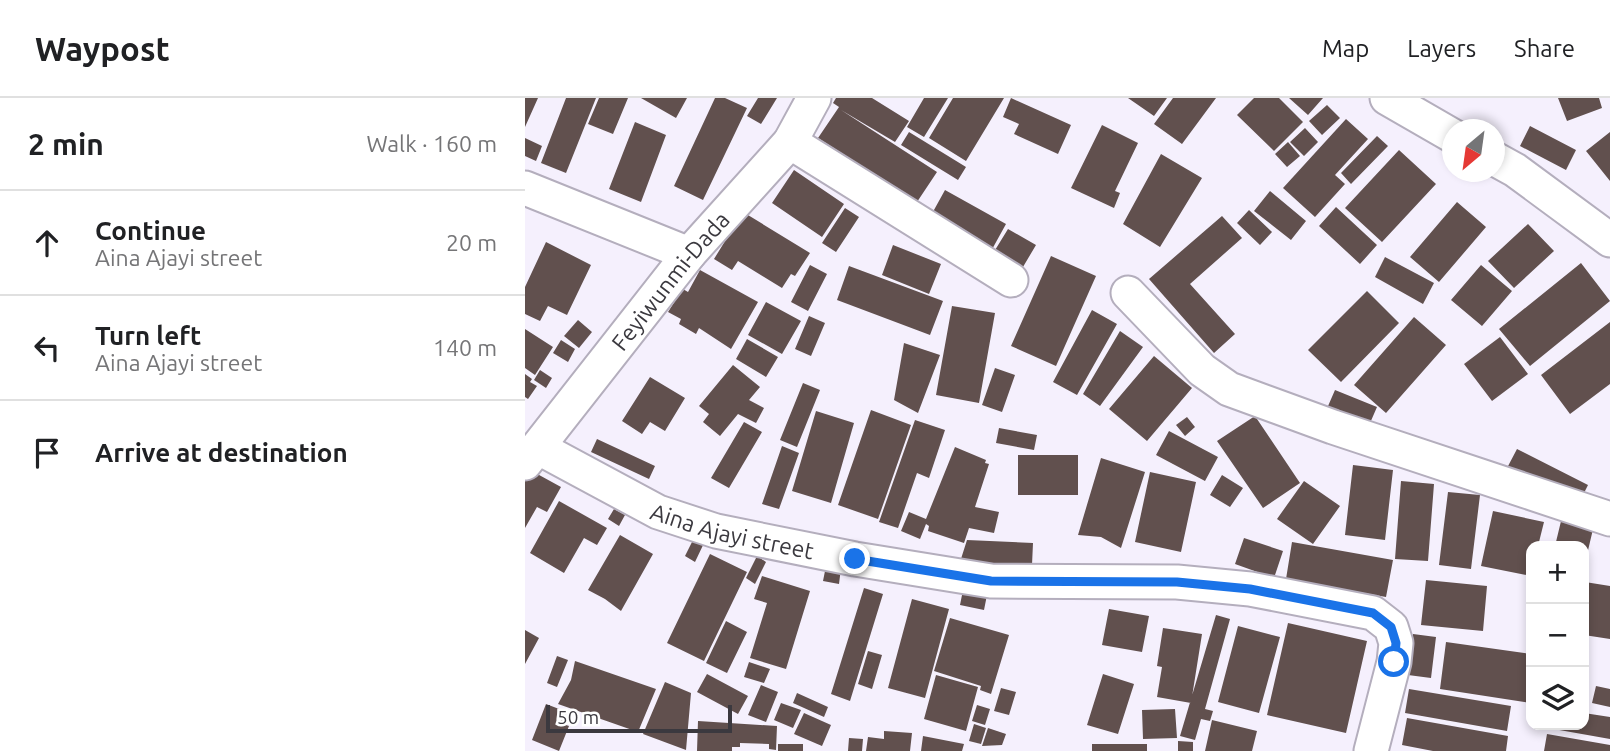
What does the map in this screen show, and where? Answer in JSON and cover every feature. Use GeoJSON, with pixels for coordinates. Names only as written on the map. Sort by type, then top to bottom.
{"type":"FeatureCollection","features":[{"type":"Feature","properties":{"kind":"street","name":"Feyiwunmi-Dada"},"geometry":{"type":"LineString","coordinates":[[532,455],[689,254],[790,142],[814,98]]}},
{"type":"Feature","properties":{"kind":"street"},"geometry":{"type":"LineString","coordinates":[[1387,98],[1442,129]]}},
{"type":"Feature","properties":{"kind":"street"},"geometry":{"type":"LineString","coordinates":[[790,142],[1011,280]]}},
{"type":"Feature","properties":{"kind":"street"},"geometry":{"type":"LineString","coordinates":[[1505,164],[1610,240]]}},
{"type":"Feature","properties":{"kind":"street"},"geometry":{"type":"LineString","coordinates":[[525,188],[689,254]]}},
{"type":"Feature","properties":{"kind":"street"},"geometry":{"type":"LineString","coordinates":[[1128,293],[1202,370],[1229,388],[1333,427],[1610,519]]}},
{"type":"Feature","properties":{"kind":"street","name":"Aina Ajayi street"},"geometry":{"type":"LineString","coordinates":[[532,455],[658,512],[716,531],[842,556],[991,581],[1177,582],[1250,589],[1373,613],[1391,627],[1396,643],[1394,662],[1371,751]]}},
{"type":"Feature","properties":{"kind":"building"},"geometry":{"type":"Polygon","coordinates":[[[525,98],[538,98],[525,127],[525,98]]]}},
{"type":"Feature","properties":{"kind":"building"},"geometry":{"type":"Polygon","coordinates":[[[566,98],[596,98],[566,173],[541,163],[566,98]]]}},
{"type":"Feature","properties":{"kind":"building"},"geometry":{"type":"Polygon","coordinates":[[[599,98],[628,98],[613,134],[588,124],[599,98]]]}},
{"type":"Feature","properties":{"kind":"building"},"geometry":{"type":"Polygon","coordinates":[[[641,98],[687,98],[676,118],[641,98]]]}},
{"type":"Feature","properties":{"kind":"building"},"geometry":{"type":"Polygon","coordinates":[[[715,98],[725,98],[747,108],[703,200],[674,186],[715,98]]]}},
{"type":"Feature","properties":{"kind":"building"},"geometry":{"type":"Polygon","coordinates":[[[758,98],[777,98],[761,124],[747,116],[758,98]]]}},
{"type":"Feature","properties":{"kind":"building"},"geometry":{"type":"Polygon","coordinates":[[[836,98],[872,98],[909,121],[895,142],[841,110],[937,172],[917,202],[903,193],[901,196],[872,177],[874,174],[818,138],[839,107],[833,103],[836,98]]]}},
{"type":"Feature","properties":{"kind":"building"},"geometry":{"type":"Polygon","coordinates":[[[924,98],[948,98],[924,137],[907,127],[924,98]]]}},
{"type":"Feature","properties":{"kind":"building"},"geometry":{"type":"Polygon","coordinates":[[[953,98],[1004,98],[966,161],[929,138],[953,98]]]}},
{"type":"Feature","properties":{"kind":"building"},"geometry":{"type":"Polygon","coordinates":[[[1011,98],[1071,125],[1058,154],[1014,134],[1019,124],[1003,117],[1011,98]]]}},
{"type":"Feature","properties":{"kind":"building"},"geometry":{"type":"Polygon","coordinates":[[[1128,98],[1167,98],[1154,116],[1128,98]]]}},
{"type":"Feature","properties":{"kind":"building"},"geometry":{"type":"Polygon","coordinates":[[[1173,98],[1216,98],[1182,144],[1154,124],[1173,98]]]}},
{"type":"Feature","properties":{"kind":"building"},"geometry":{"type":"Polygon","coordinates":[[[1254,98],[1279,98],[1303,122],[1274,151],[1237,115],[1254,98]]]}},
{"type":"Feature","properties":{"kind":"building"},"geometry":{"type":"Polygon","coordinates":[[[1289,98],[1323,98],[1308,115],[1289,98]]]}},
{"type":"Feature","properties":{"kind":"building"},"geometry":{"type":"Polygon","coordinates":[[[1558,98],[1599,98],[1602,108],[1567,121],[1558,98]]]}},
{"type":"Feature","properties":{"kind":"building"},"geometry":{"type":"Polygon","coordinates":[[[1327,105],[1340,118],[1322,135],[1309,121],[1327,105]]]}},
{"type":"Feature","properties":{"kind":"building"},"geometry":{"type":"Polygon","coordinates":[[[1346,119],[1368,139],[1335,175],[1345,184],[1315,217],[1283,188],[1346,119]]]}},
{"type":"Feature","properties":{"kind":"building"},"geometry":{"type":"Polygon","coordinates":[[[635,122],[666,135],[641,202],[609,189],[635,122]]]}},
{"type":"Feature","properties":{"kind":"building"},"geometry":{"type":"Polygon","coordinates":[[[1102,125],[1138,143],[1115,191],[1120,193],[1114,208],[1071,188],[1102,125]]]}},
{"type":"Feature","properties":{"kind":"building"},"geometry":{"type":"Polygon","coordinates":[[[1530,126],[1576,150],[1566,170],[1520,146],[1530,126]]]}},
{"type":"Feature","properties":{"kind":"building"},"geometry":{"type":"Polygon","coordinates":[[[1305,128],[1318,142],[1304,156],[1290,142],[1305,128]]]}},
{"type":"Feature","properties":{"kind":"building"},"geometry":{"type":"Polygon","coordinates":[[[909,132],[966,167],[958,180],[901,145],[909,132]]]}},
{"type":"Feature","properties":{"kind":"building"},"geometry":{"type":"Polygon","coordinates":[[[1610,132],[1610,181],[1586,151],[1610,132]]]}},
{"type":"Feature","properties":{"kind":"building"},"geometry":{"type":"Polygon","coordinates":[[[1377,136],[1388,146],[1351,184],[1341,173],[1377,136]]]}},
{"type":"Feature","properties":{"kind":"building"},"geometry":{"type":"Polygon","coordinates":[[[525,138],[542,146],[536,161],[525,156],[525,138]]]}},
{"type":"Feature","properties":{"kind":"building"},"geometry":{"type":"Polygon","coordinates":[[[1288,142],[1300,156],[1287,167],[1275,154],[1288,142]]]}},
{"type":"Feature","properties":{"kind":"building"},"geometry":{"type":"Polygon","coordinates":[[[1399,150],[1436,184],[1382,242],[1345,208],[1399,150]]]}},
{"type":"Feature","properties":{"kind":"building"},"geometry":{"type":"Polygon","coordinates":[[[1161,154],[1202,178],[1160,247],[1123,224],[1161,154]]]}},
{"type":"Feature","properties":{"kind":"building"},"geometry":{"type":"Polygon","coordinates":[[[794,170],[844,204],[822,237],[772,203],[794,170]]]}},
{"type":"Feature","properties":{"kind":"building"},"geometry":{"type":"Polygon","coordinates":[[[945,190],[1006,224],[990,253],[929,219],[945,190]]]}},
{"type":"Feature","properties":{"kind":"building"},"geometry":{"type":"Polygon","coordinates":[[[1270,191],[1306,221],[1291,240],[1254,211],[1270,191]]]}},
{"type":"Feature","properties":{"kind":"building"},"geometry":{"type":"Polygon","coordinates":[[[1457,202],[1486,227],[1439,282],[1410,257],[1457,202]]]}},
{"type":"Feature","properties":{"kind":"building"},"geometry":{"type":"Polygon","coordinates":[[[1336,207],[1377,245],[1360,264],[1319,226],[1336,207]]]}},
{"type":"Feature","properties":{"kind":"building"},"geometry":{"type":"Polygon","coordinates":[[[845,208],[859,217],[836,252],[822,243],[845,208]]]}},
{"type":"Feature","properties":{"kind":"building"},"geometry":{"type":"Polygon","coordinates":[[[1249,210],[1272,232],[1260,245],[1237,223],[1249,210]]]}},
{"type":"Feature","properties":{"kind":"building"},"geometry":{"type":"Polygon","coordinates":[[[743,212],[810,253],[795,276],[791,274],[782,288],[738,261],[732,270],[714,259],[743,212]]]}},
{"type":"Feature","properties":{"kind":"building"},"geometry":{"type":"Polygon","coordinates":[[[1222,216],[1242,238],[1190,284],[1235,334],[1214,353],[1149,279],[1222,216]]]}},
{"type":"Feature","properties":{"kind":"building"},"geometry":{"type":"Polygon","coordinates":[[[1528,224],[1554,251],[1514,288],[1488,261],[1528,224]]]}},
{"type":"Feature","properties":{"kind":"building"},"geometry":{"type":"Polygon","coordinates":[[[1008,229],[1036,245],[1020,272],[992,255],[1008,229]]]}},
{"type":"Feature","properties":{"kind":"building"},"geometry":{"type":"Polygon","coordinates":[[[546,242],[591,265],[567,315],[548,306],[540,321],[525,314],[525,287],[546,242]]]}},
{"type":"Feature","properties":{"kind":"building"},"geometry":{"type":"Polygon","coordinates":[[[893,245],[941,264],[929,294],[882,275],[893,245]]]}},
{"type":"Feature","properties":{"kind":"building"},"geometry":{"type":"Polygon","coordinates":[[[1051,256],[1096,276],[1056,366],[1011,346],[1051,256]]]}},
{"type":"Feature","properties":{"kind":"building"},"geometry":{"type":"Polygon","coordinates":[[[1385,257],[1434,283],[1423,304],[1375,277],[1385,257]]]}},
{"type":"Feature","properties":{"kind":"building"},"geometry":{"type":"Polygon","coordinates":[[[1581,263],[1610,301],[1530,366],[1499,329],[1581,263]]]}},
{"type":"Feature","properties":{"kind":"building"},"geometry":{"type":"Polygon","coordinates":[[[810,265],[827,274],[808,311],[791,302],[810,265]]]}},
{"type":"Feature","properties":{"kind":"building"},"geometry":{"type":"Polygon","coordinates":[[[1481,265],[1512,291],[1482,326],[1451,300],[1481,265]]]}},
{"type":"Feature","properties":{"kind":"building"},"geometry":{"type":"Polygon","coordinates":[[[849,266],[943,301],[930,335],[837,300],[849,266]]]}},
{"type":"Feature","properties":{"kind":"building"},"geometry":{"type":"Polygon","coordinates":[[[700,270],[758,302],[731,349],[699,328],[696,334],[679,324],[681,319],[668,312],[675,301],[669,298],[676,285],[688,292],[700,270]]]}},
{"type":"Feature","properties":{"kind":"building"},"geometry":{"type":"Polygon","coordinates":[[[1367,291],[1399,323],[1341,382],[1308,350],[1367,291]]]}},
{"type":"Feature","properties":{"kind":"building"},"geometry":{"type":"Polygon","coordinates":[[[766,302],[801,321],[782,354],[748,335],[766,302]]]}},
{"type":"Feature","properties":{"kind":"building"},"geometry":{"type":"Polygon","coordinates":[[[952,306],[995,313],[979,403],[936,395],[952,306]]]}},
{"type":"Feature","properties":{"kind":"building"},"geometry":{"type":"Polygon","coordinates":[[[1092,310],[1117,324],[1077,395],[1053,382],[1092,310]]]}},
{"type":"Feature","properties":{"kind":"building"},"geometry":{"type":"Polygon","coordinates":[[[809,316],[825,323],[811,356],[795,349],[809,316]]]}},
{"type":"Feature","properties":{"kind":"building"},"geometry":{"type":"Polygon","coordinates":[[[1414,317],[1446,345],[1386,413],[1354,385],[1414,317]]]}},
{"type":"Feature","properties":{"kind":"building"},"geometry":{"type":"Polygon","coordinates":[[[578,320],[592,332],[579,348],[564,336],[578,320]]]}},
{"type":"Feature","properties":{"kind":"building"},"geometry":{"type":"Polygon","coordinates":[[[1610,322],[1610,384],[1570,414],[1541,375],[1610,322]]]}},
{"type":"Feature","properties":{"kind":"building"},"geometry":{"type":"Polygon","coordinates":[[[525,329],[553,347],[535,375],[525,368],[525,329]]]}},
{"type":"Feature","properties":{"kind":"building"},"geometry":{"type":"Polygon","coordinates":[[[1120,331],[1143,347],[1100,406],[1083,394],[1120,331]]]}},
{"type":"Feature","properties":{"kind":"building"},"geometry":{"type":"Polygon","coordinates":[[[1500,337],[1528,374],[1492,401],[1464,364],[1500,337]]]}},
{"type":"Feature","properties":{"kind":"building"},"geometry":{"type":"Polygon","coordinates":[[[747,339],[778,357],[766,377],[736,359],[747,339]]]}},
{"type":"Feature","properties":{"kind":"building"},"geometry":{"type":"Polygon","coordinates":[[[561,340],[575,349],[568,362],[553,353],[561,340]]]}},
{"type":"Feature","properties":{"kind":"building"},"geometry":{"type":"Polygon","coordinates":[[[904,343],[940,355],[918,413],[894,400],[904,343]]]}},
{"type":"Feature","properties":{"kind":"building"},"geometry":{"type":"Polygon","coordinates":[[[1154,356],[1192,388],[1147,441],[1109,409],[1154,356]]]}},
{"type":"Feature","properties":{"kind":"building"},"geometry":{"type":"Polygon","coordinates":[[[733,365],[760,387],[749,400],[764,408],[756,423],[738,414],[720,436],[703,422],[709,414],[699,406],[733,365]]]}},
{"type":"Feature","properties":{"kind":"building"},"geometry":{"type":"Polygon","coordinates":[[[995,368],[1015,375],[1002,412],[982,405],[995,368]]]}},
{"type":"Feature","properties":{"kind":"building"},"geometry":{"type":"Polygon","coordinates":[[[540,370],[552,378],[546,388],[534,380],[540,370]]]}},
{"type":"Feature","properties":{"kind":"building"},"geometry":{"type":"Polygon","coordinates":[[[525,374],[532,379],[530,382],[537,386],[528,399],[525,397],[525,374]]]}},
{"type":"Feature","properties":{"kind":"building"},"geometry":{"type":"Polygon","coordinates":[[[650,377],[685,398],[665,431],[650,422],[642,434],[622,421],[650,377]]]}},
{"type":"Feature","properties":{"kind":"building"},"geometry":{"type":"Polygon","coordinates":[[[803,383],[820,390],[797,447],[780,440],[803,383]]]}},
{"type":"Feature","properties":{"kind":"building"},"geometry":{"type":"Polygon","coordinates":[[[1335,390],[1377,407],[1367,430],[1325,413],[1335,390]]]}},
{"type":"Feature","properties":{"kind":"building"},"geometry":{"type":"Polygon","coordinates":[[[871,410],[911,425],[878,519],[838,505],[871,410]]]}},
{"type":"Feature","properties":{"kind":"building"},"geometry":{"type":"Polygon","coordinates":[[[816,411],[854,423],[831,503],[792,491],[816,411]]]}},
{"type":"Feature","properties":{"kind":"building"},"geometry":{"type":"Polygon","coordinates":[[[1255,416],[1300,483],[1263,508],[1217,441],[1255,416]]]}},
{"type":"Feature","properties":{"kind":"building"},"geometry":{"type":"Polygon","coordinates":[[[1187,417],[1195,427],[1185,436],[1176,425],[1187,417]]]}},
{"type":"Feature","properties":{"kind":"building"},"geometry":{"type":"Polygon","coordinates":[[[915,420],[945,430],[929,478],[917,473],[898,528],[879,522],[915,420]]]}},
{"type":"Feature","properties":{"kind":"building"},"geometry":{"type":"Polygon","coordinates":[[[744,422],[762,432],[729,488],[711,478],[744,422]]]}},
{"type":"Feature","properties":{"kind":"building"},"geometry":{"type":"Polygon","coordinates":[[[999,428],[1037,435],[1034,450],[996,443],[999,428]]]}},
{"type":"Feature","properties":{"kind":"building"},"geometry":{"type":"Polygon","coordinates":[[[1169,431],[1218,457],[1205,481],[1156,455],[1169,431]]]}},
{"type":"Feature","properties":{"kind":"building"},"geometry":{"type":"Polygon","coordinates":[[[597,439],[655,466],[649,479],[591,452],[597,439]]]}},
{"type":"Feature","properties":{"kind":"building"},"geometry":{"type":"Polygon","coordinates":[[[782,446],[799,453],[779,509],[762,504],[782,446]]]}},
{"type":"Feature","properties":{"kind":"building"},"geometry":{"type":"Polygon","coordinates":[[[955,447],[986,460],[985,463],[989,464],[975,507],[999,512],[994,533],[969,528],[964,543],[928,531],[929,526],[926,524],[920,539],[901,531],[909,512],[926,519],[955,447]]]}},
{"type":"Feature","properties":{"kind":"building"},"geometry":{"type":"Polygon","coordinates":[[[1517,449],[1588,485],[1578,505],[1507,468],[1517,449]]]}},
{"type":"Feature","properties":{"kind":"building"},"geometry":{"type":"Polygon","coordinates":[[[1018,455],[1078,455],[1078,495],[1018,495],[1018,455]]]}},
{"type":"Feature","properties":{"kind":"building"},"geometry":{"type":"Polygon","coordinates":[[[1101,458],[1145,472],[1121,548],[1101,537],[1078,535],[1101,458]]]}},
{"type":"Feature","properties":{"kind":"building"},"geometry":{"type":"Polygon","coordinates":[[[1353,465],[1393,470],[1385,540],[1345,535],[1353,465]]]}},
{"type":"Feature","properties":{"kind":"building"},"geometry":{"type":"Polygon","coordinates":[[[530,470],[561,487],[547,512],[537,507],[525,528],[525,480],[530,470]]]}},
{"type":"Feature","properties":{"kind":"building"},"geometry":{"type":"Polygon","coordinates":[[[1150,472],[1196,482],[1181,552],[1135,542],[1150,472]]]}},
{"type":"Feature","properties":{"kind":"building"},"geometry":{"type":"Polygon","coordinates":[[[1222,475],[1243,488],[1230,507],[1210,495],[1222,475]]]}},
{"type":"Feature","properties":{"kind":"building"},"geometry":{"type":"Polygon","coordinates":[[[1304,481],[1340,506],[1313,544],[1277,519],[1304,481]]]}},
{"type":"Feature","properties":{"kind":"building"},"geometry":{"type":"Polygon","coordinates":[[[1401,481],[1434,484],[1428,561],[1395,559],[1401,481]]]}},
{"type":"Feature","properties":{"kind":"building"},"geometry":{"type":"Polygon","coordinates":[[[1448,492],[1480,495],[1471,569],[1439,565],[1448,492]]]}},
{"type":"Feature","properties":{"kind":"building"},"geometry":{"type":"Polygon","coordinates":[[[559,501],[607,528],[597,545],[584,538],[564,573],[530,553],[559,501]]]}},
{"type":"Feature","properties":{"kind":"building"},"geometry":{"type":"Polygon","coordinates":[[[614,509],[625,515],[619,526],[608,519],[614,509]]]}},
{"type":"Feature","properties":{"kind":"building"},"geometry":{"type":"Polygon","coordinates":[[[1493,511],[1544,522],[1539,541],[1526,541],[1526,575],[1481,566],[1493,511]]]}},
{"type":"Feature","properties":{"kind":"building"},"geometry":{"type":"Polygon","coordinates":[[[1562,517],[1594,525],[1589,546],[1589,541],[1556,541],[1562,517]]]}},
{"type":"Feature","properties":{"kind":"building"},"geometry":{"type":"Polygon","coordinates":[[[620,535],[653,554],[621,611],[588,590],[620,535]]]}},
{"type":"Feature","properties":{"kind":"building"},"geometry":{"type":"Polygon","coordinates":[[[695,536],[705,541],[695,562],[685,556],[695,536]]]}},
{"type":"Feature","properties":{"kind":"building"},"geometry":{"type":"Polygon","coordinates":[[[1244,538],[1283,551],[1274,578],[1235,564],[1244,538]]]}},
{"type":"Feature","properties":{"kind":"building"},"geometry":{"type":"Polygon","coordinates":[[[967,540],[1033,543],[1032,565],[960,562],[967,540]]]}},
{"type":"Feature","properties":{"kind":"building"},"geometry":{"type":"Polygon","coordinates":[[[1292,542],[1393,560],[1386,597],[1286,579],[1292,542]]]}},
{"type":"Feature","properties":{"kind":"building"},"geometry":{"type":"Polygon","coordinates":[[[710,554],[747,572],[704,661],[667,643],[710,554]]]}},
{"type":"Feature","properties":{"kind":"building"},"geometry":{"type":"Polygon","coordinates":[[[757,556],[766,562],[755,584],[746,578],[757,556]]]}},
{"type":"Feature","properties":{"kind":"building"},"geometry":{"type":"Polygon","coordinates":[[[826,566],[841,568],[839,584],[823,581],[826,566]]]}},
{"type":"Feature","properties":{"kind":"building"},"geometry":{"type":"Polygon","coordinates":[[[762,576],[810,591],[786,669],[750,658],[767,603],[754,599],[762,576]]]}},
{"type":"Feature","properties":{"kind":"building"},"geometry":{"type":"Polygon","coordinates":[[[1426,580],[1487,586],[1483,631],[1421,625],[1426,580]]]}},
{"type":"Feature","properties":{"kind":"building"},"geometry":{"type":"Polygon","coordinates":[[[1589,583],[1610,586],[1610,639],[1589,636],[1589,583]]]}},
{"type":"Feature","properties":{"kind":"building"},"geometry":{"type":"Polygon","coordinates":[[[864,588],[883,594],[850,701],[831,694],[864,588]]]}},
{"type":"Feature","properties":{"kind":"building"},"geometry":{"type":"Polygon","coordinates":[[[963,590],[987,595],[984,610],[960,605],[963,590]]]}},
{"type":"Feature","properties":{"kind":"building"},"geometry":{"type":"Polygon","coordinates":[[[912,599],[949,609],[925,698],[888,688],[912,599]]]}},
{"type":"Feature","properties":{"kind":"building"},"geometry":{"type":"Polygon","coordinates":[[[1109,609],[1149,616],[1142,652],[1102,645],[1109,609]]]}},
{"type":"Feature","properties":{"kind":"building"},"geometry":{"type":"Polygon","coordinates":[[[1216,615],[1230,619],[1205,709],[1213,711],[1210,721],[1201,719],[1195,740],[1180,736],[1216,615]]]}},
{"type":"Feature","properties":{"kind":"building"},"geometry":{"type":"Polygon","coordinates":[[[950,618],[1009,635],[991,694],[980,690],[981,686],[934,671],[950,618]]]}},
{"type":"Feature","properties":{"kind":"building"},"geometry":{"type":"Polygon","coordinates":[[[726,621],[747,632],[727,673],[706,663],[726,621]]]}},
{"type":"Feature","properties":{"kind":"building"},"geometry":{"type":"Polygon","coordinates":[[[1288,623],[1367,641],[1346,733],[1267,715],[1288,623]]]}},
{"type":"Feature","properties":{"kind":"building"},"geometry":{"type":"Polygon","coordinates":[[[1238,626],[1280,637],[1259,713],[1218,702],[1238,626]]]}},
{"type":"Feature","properties":{"kind":"building"},"geometry":{"type":"Polygon","coordinates":[[[1163,628],[1202,634],[1191,703],[1157,697],[1162,667],[1157,666],[1163,628]]]}},
{"type":"Feature","properties":{"kind":"building"},"geometry":{"type":"Polygon","coordinates":[[[525,630],[539,638],[525,664],[525,630]]]}},
{"type":"Feature","properties":{"kind":"building"},"geometry":{"type":"Polygon","coordinates":[[[1413,634],[1436,637],[1431,678],[1408,675],[1413,634]]]}},
{"type":"Feature","properties":{"kind":"building"},"geometry":{"type":"Polygon","coordinates":[[[1446,642],[1526,653],[1526,702],[1440,689],[1446,642]]]}},
{"type":"Feature","properties":{"kind":"building"},"geometry":{"type":"Polygon","coordinates":[[[868,651],[882,655],[872,689],[858,684],[868,651]]]}},
{"type":"Feature","properties":{"kind":"building"},"geometry":{"type":"Polygon","coordinates":[[[557,656],[568,660],[557,687],[547,683],[557,656]]]}},
{"type":"Feature","properties":{"kind":"building"},"geometry":{"type":"Polygon","coordinates":[[[575,661],[656,689],[638,732],[558,704],[571,680],[575,661]]]}},
{"type":"Feature","properties":{"kind":"building"},"geometry":{"type":"Polygon","coordinates":[[[749,662],[770,669],[764,683],[744,677],[749,662]]]}},
{"type":"Feature","properties":{"kind":"building"},"geometry":{"type":"Polygon","coordinates":[[[707,674],[748,696],[738,714],[697,692],[707,674]]]}},
{"type":"Feature","properties":{"kind":"building"},"geometry":{"type":"Polygon","coordinates":[[[1103,674],[1134,684],[1118,734],[1087,725],[1103,674]]]}},
{"type":"Feature","properties":{"kind":"building"},"geometry":{"type":"Polygon","coordinates":[[[936,675],[978,687],[966,731],[924,719],[936,675]]]}},
{"type":"Feature","properties":{"kind":"building"},"geometry":{"type":"Polygon","coordinates":[[[665,682],[691,693],[686,750],[643,734],[665,682]]]}},
{"type":"Feature","properties":{"kind":"building"},"geometry":{"type":"Polygon","coordinates":[[[761,685],[778,692],[766,722],[748,715],[761,685]]]}},
{"type":"Feature","properties":{"kind":"building"},"geometry":{"type":"Polygon","coordinates":[[[1596,686],[1610,689],[1610,707],[1592,703],[1596,686]]]}},
{"type":"Feature","properties":{"kind":"building"},"geometry":{"type":"Polygon","coordinates":[[[1001,688],[1016,692],[1009,715],[994,711],[1001,688]]]}},
{"type":"Feature","properties":{"kind":"building"},"geometry":{"type":"Polygon","coordinates":[[[1409,689],[1511,706],[1507,731],[1405,713],[1409,689]]]}},
{"type":"Feature","properties":{"kind":"building"},"geometry":{"type":"Polygon","coordinates":[[[797,693],[828,707],[824,717],[793,703],[797,693]]]}},
{"type":"Feature","properties":{"kind":"building"},"geometry":{"type":"Polygon","coordinates":[[[781,703],[801,710],[793,728],[774,720],[781,703]]]}},
{"type":"Feature","properties":{"kind":"building"},"geometry":{"type":"Polygon","coordinates":[[[546,704],[567,712],[563,724],[569,726],[559,751],[532,740],[546,704]]]}},
{"type":"Feature","properties":{"kind":"building"},"geometry":{"type":"Polygon","coordinates":[[[977,705],[990,709],[985,725],[972,721],[977,705]]]}},
{"type":"Feature","properties":{"kind":"building"},"geometry":{"type":"Polygon","coordinates":[[[1175,709],[1177,738],[1143,739],[1142,710],[1175,709]]]}},
{"type":"Feature","properties":{"kind":"building"},"geometry":{"type":"Polygon","coordinates":[[[804,713],[831,725],[822,746],[794,734],[804,713]]]}},
{"type":"Feature","properties":{"kind":"building"},"geometry":{"type":"Polygon","coordinates":[[[1589,714],[1610,717],[1610,739],[1559,730],[1589,730],[1589,714]]]}},
{"type":"Feature","properties":{"kind":"building"},"geometry":{"type":"Polygon","coordinates":[[[1407,718],[1508,736],[1506,751],[1433,751],[1402,745],[1407,718]]]}},
{"type":"Feature","properties":{"kind":"building"},"geometry":{"type":"Polygon","coordinates":[[[1212,720],[1257,731],[1252,751],[1205,751],[1212,720]]]}},
{"type":"Feature","properties":{"kind":"building"},"geometry":{"type":"Polygon","coordinates":[[[698,721],[777,726],[776,750],[769,749],[769,744],[740,743],[740,747],[732,747],[732,751],[697,751],[698,721]]]}},
{"type":"Feature","properties":{"kind":"building"},"geometry":{"type":"Polygon","coordinates":[[[974,724],[986,728],[981,744],[969,741],[974,724]]]}},
{"type":"Feature","properties":{"kind":"building"},"geometry":{"type":"Polygon","coordinates":[[[988,728],[1006,734],[1002,745],[982,746],[988,728]]]}},
{"type":"Feature","properties":{"kind":"building"},"geometry":{"type":"Polygon","coordinates":[[[884,731],[912,733],[910,751],[866,751],[868,737],[884,739],[884,731]]]}},
{"type":"Feature","properties":{"kind":"building"},"geometry":{"type":"Polygon","coordinates":[[[1547,734],[1610,745],[1610,751],[1544,751],[1547,734]]]}},
{"type":"Feature","properties":{"kind":"building"},"geometry":{"type":"Polygon","coordinates":[[[923,736],[964,744],[962,751],[921,751],[923,736]]]}},
{"type":"Feature","properties":{"kind":"building"},"geometry":{"type":"Polygon","coordinates":[[[849,738],[863,739],[862,751],[848,751],[849,738]]]}},
{"type":"Feature","properties":{"kind":"building"},"geometry":{"type":"Polygon","coordinates":[[[1178,741],[1193,742],[1193,751],[1178,751],[1178,741]]]}},
{"type":"Feature","properties":{"kind":"building"},"geometry":{"type":"Polygon","coordinates":[[[778,744],[803,744],[803,751],[778,751],[778,744]]]}},
{"type":"Feature","properties":{"kind":"building"},"geometry":{"type":"Polygon","coordinates":[[[1092,744],[1147,744],[1147,751],[1092,751],[1092,744]]]}},
{"type":"Feature","properties":{"kind":"route"},"geometry":{"type":"LineString","coordinates":[[855,559],[991,581],[1177,582],[1250,589],[1373,613],[1391,627],[1396,643],[1394,662]]}}]}
